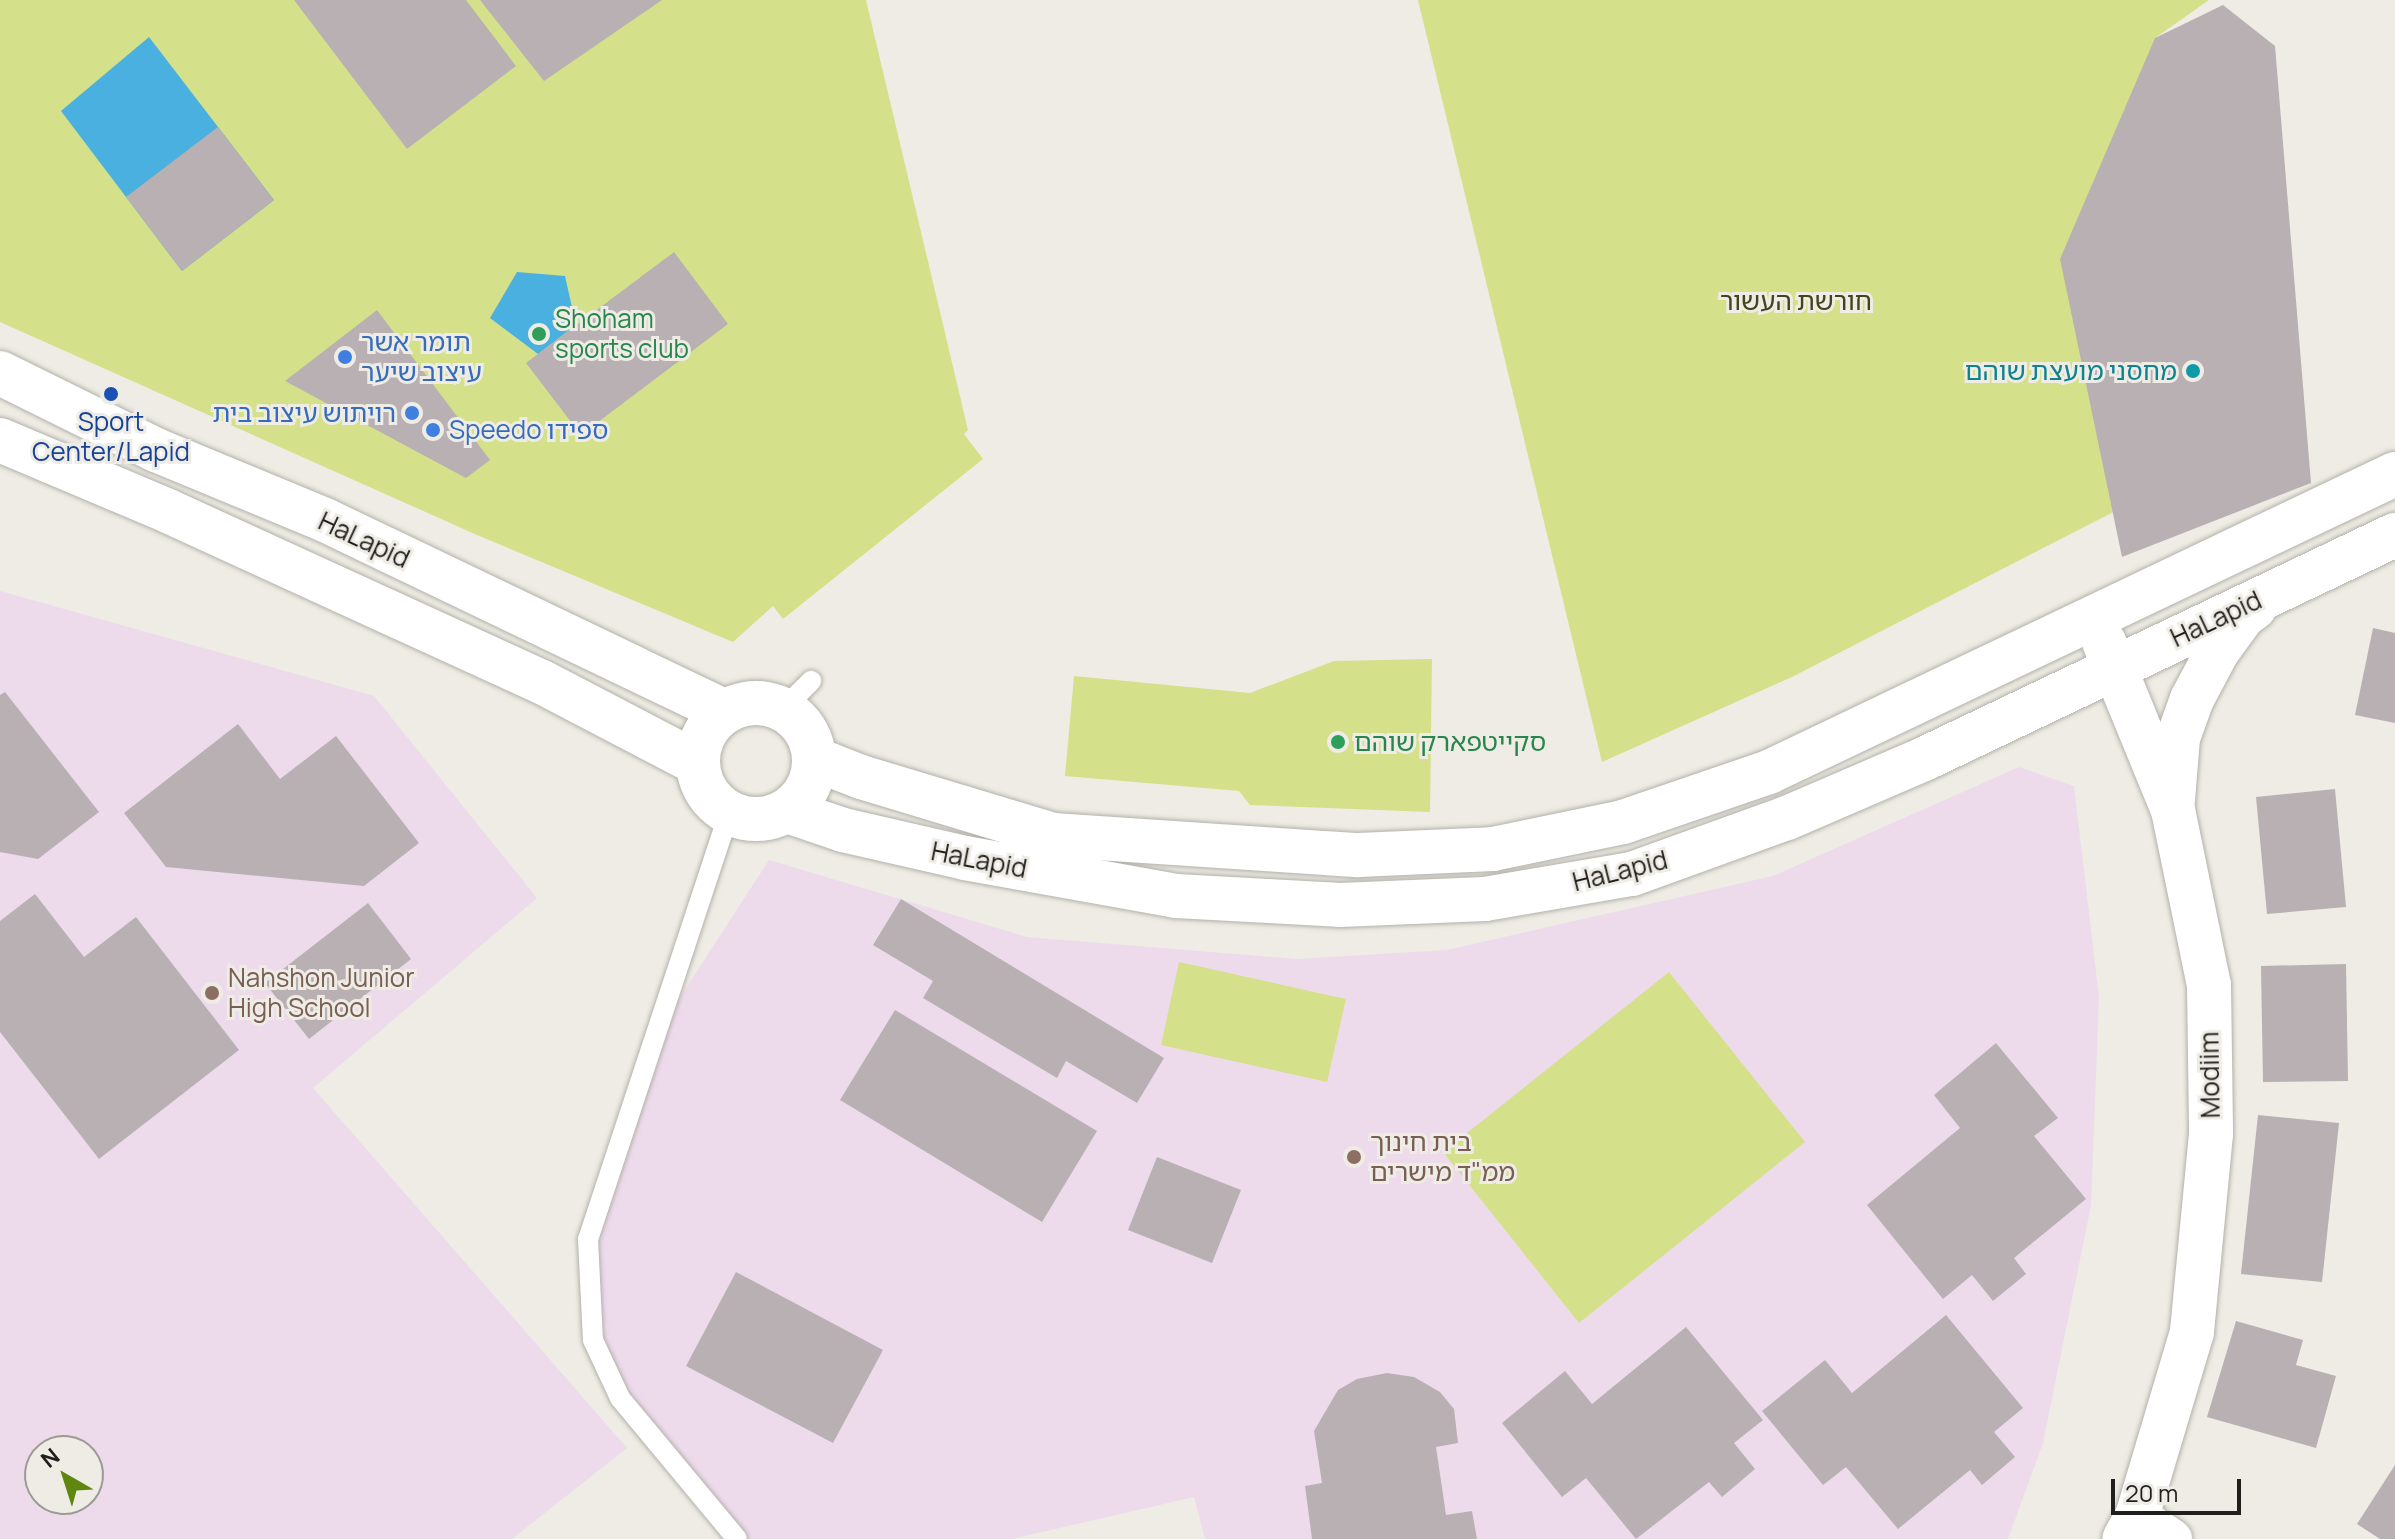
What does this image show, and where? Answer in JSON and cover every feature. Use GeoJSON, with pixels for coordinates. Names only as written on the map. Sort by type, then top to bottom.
{"type":"FeatureCollection","features":[{"type":"Feature","properties":{"kind":"street","name":"HaLapid"},"geometry":{"type":"LineString","coordinates":[[0,373],[156,450],[325,520],[725,712]]}},
{"type":"Feature","properties":{"kind":"street"},"geometry":{"type":"LineString","coordinates":[[0,440],[168,511],[542,682],[697,763]]}},
{"type":"Feature","properties":{"kind":"street","name":"HaLapid"},"geometry":{"type":"LineString","coordinates":[[815,759],[861,777],[1053,835],[1358,855],[1493,849],[1623,822],[1769,772],[2395,474]]}},
{"type":"Feature","properties":{"kind":"street","name":"HaLapid"},"geometry":{"type":"LineString","coordinates":[[787,811],[843,830],[965,858],[1176,896],[1340,905],[1485,899],[1632,874],[1787,818],[1924,759],[2395,535]]}},
{"type":"Feature","properties":{"kind":"street"},"geometry":{"type":"LineString","coordinates":[[2173,810],[2178,738],[2192,699],[2217,652],[2243,616],[2280,589]]}},
{"type":"Feature","properties":{"kind":"street","name":"Modiim"},"geometry":{"type":"LineString","coordinates":[[2094,618],[2173,810],[2209,985],[2211,1134],[2192,1332],[2144,1531]]}},
{"type":"Feature","properties":{"kind":"street"},"geometry":{"type":"LineString","coordinates":[[797,695],[800,722],[811,739],[815,759],[812,779],[802,797],[787,811],[768,819],[748,819],[729,813],[713,801],[702,784],[697,763],[700,743],[710,725],[725,712],[744,704],[764,704],[797,695]]}},
{"type":"Feature","properties":{"kind":"lane"},"geometry":{"type":"LineString","coordinates":[[729,813],[588,1239],[593,1340],[620,1398],[737,1539]]}},
{"type":"Feature","properties":{"kind":"shaded area","name":"Nahshon Junior High School"},"geometry":{"type":"Polygon","coordinates":[[[0,591],[374,696],[537,898],[313,1088],[627,1448],[512,1539],[0,1539],[0,591]]]}},
{"type":"Feature","properties":{"kind":"shaded area","name":"בית חינוך ממ\"ד מישרים"},"geometry":{"type":"Polygon","coordinates":[[[2019,767],[2074,786],[2099,997],[2091,1205],[2043,1443],[2008,1539],[1205,1539],[1194,1497],[1012,1539],[737,1539],[620,1398],[593,1340],[588,1239],[653,1039],[769,860],[1027,937],[1297,959],[1447,950],[1773,876],[2019,767]]]}},
{"type":"Feature","properties":{"kind":"green space","name":"Shoham sports club"},"geometry":{"type":"Polygon","coordinates":[[[0,0],[866,0],[968,430],[964,434],[983,459],[783,619],[773,606],[733,642],[477,535],[0,322],[0,0]]]}},
{"type":"Feature","properties":{"kind":"green space","name":"חורשת העשור"},"geometry":{"type":"Polygon","coordinates":[[[1418,0],[2209,0],[2155,38],[2131,503],[1792,677],[1602,762],[1418,0]]]}},
{"type":"Feature","properties":{"kind":"green space"},"geometry":{"type":"Polygon","coordinates":[[[1432,659],[1430,812],[1250,805],[1239,791],[1065,776],[1074,676],[1250,693],[1334,661],[1432,659]]]}},
{"type":"Feature","properties":{"kind":"green space"},"geometry":{"type":"Polygon","coordinates":[[[1179,962],[1346,999],[1327,1082],[1161,1045],[1179,962]]]}},
{"type":"Feature","properties":{"kind":"green space"},"geometry":{"type":"Polygon","coordinates":[[[1669,972],[1805,1142],[1579,1323],[1443,1152],[1669,972]]]}},
{"type":"Feature","properties":{"kind":"water"},"geometry":{"type":"Polygon","coordinates":[[[149,37],[274,200],[182,271],[61,111],[149,37]]]}},
{"type":"Feature","properties":{"kind":"water"},"geometry":{"type":"Polygon","coordinates":[[[517,272],[565,276],[576,325],[538,354],[490,318],[517,272]]]}},
{"type":"Feature","properties":{"kind":"building"},"geometry":{"type":"Polygon","coordinates":[[[294,0],[466,0],[516,66],[407,149],[294,0]]]}},
{"type":"Feature","properties":{"kind":"building"},"geometry":{"type":"Polygon","coordinates":[[[480,0],[662,0],[544,81],[480,0]]]}},
{"type":"Feature","properties":{"kind":"building","name":"מחסני מועצת שוהם"},"geometry":{"type":"Polygon","coordinates":[[[2223,5],[2275,46],[2311,483],[2122,557],[2060,259],[2155,38],[2223,5]]]}},
{"type":"Feature","properties":{"kind":"building"},"geometry":{"type":"Polygon","coordinates":[[[218,127],[274,200],[182,271],[126,197],[218,127]]]}},
{"type":"Feature","properties":{"kind":"building"},"geometry":{"type":"Polygon","coordinates":[[[674,252],[728,324],[581,435],[526,363],[674,252]]]}},
{"type":"Feature","properties":{"kind":"building"},"geometry":{"type":"Polygon","coordinates":[[[377,310],[490,460],[466,478],[285,381],[377,310]]]}},
{"type":"Feature","properties":{"kind":"building"},"geometry":{"type":"Polygon","coordinates":[[[2373,628],[2395,633],[2395,723],[2355,715],[2373,628]]]}},
{"type":"Feature","properties":{"kind":"building"},"geometry":{"type":"Polygon","coordinates":[[[5,692],[99,812],[38,859],[0,852],[0,695],[5,692]]]}},
{"type":"Feature","properties":{"kind":"building"},"geometry":{"type":"Polygon","coordinates":[[[238,724],[280,779],[336,736],[419,843],[364,886],[166,867],[124,813],[238,724]]]}},
{"type":"Feature","properties":{"kind":"building"},"geometry":{"type":"Polygon","coordinates":[[[2335,789],[2346,907],[2267,914],[2256,797],[2335,789]]]}},
{"type":"Feature","properties":{"kind":"building"},"geometry":{"type":"Polygon","coordinates":[[[35,894],[84,957],[136,917],[239,1050],[99,1159],[0,1032],[0,921],[35,894]]]}},
{"type":"Feature","properties":{"kind":"building"},"geometry":{"type":"Polygon","coordinates":[[[901,899],[1164,1058],[1137,1103],[1066,1061],[1057,1078],[923,998],[933,981],[873,945],[901,899]]]}},
{"type":"Feature","properties":{"kind":"building"},"geometry":{"type":"Polygon","coordinates":[[[368,903],[411,959],[309,1039],[265,983],[368,903]]]}},
{"type":"Feature","properties":{"kind":"building"},"geometry":{"type":"Polygon","coordinates":[[[2346,964],[2348,1081],[2263,1082],[2261,966],[2346,964]]]}},
{"type":"Feature","properties":{"kind":"building"},"geometry":{"type":"Polygon","coordinates":[[[895,1010],[1097,1131],[1042,1222],[840,1100],[895,1010]]]}},
{"type":"Feature","properties":{"kind":"building"},"geometry":{"type":"Polygon","coordinates":[[[1996,1043],[2058,1118],[2034,1136],[2086,1199],[2014,1258],[2026,1274],[1993,1301],[1972,1275],[1943,1299],[1867,1205],[1960,1128],[1934,1095],[1996,1043]]]}},
{"type":"Feature","properties":{"kind":"building"},"geometry":{"type":"Polygon","coordinates":[[[2258,1115],[2339,1123],[2322,1282],[2241,1274],[2258,1115]]]}},
{"type":"Feature","properties":{"kind":"building"},"geometry":{"type":"Polygon","coordinates":[[[1157,1157],[1241,1190],[1212,1263],[1128,1230],[1157,1157]]]}},
{"type":"Feature","properties":{"kind":"building"},"geometry":{"type":"Polygon","coordinates":[[[736,1272],[883,1350],[833,1443],[686,1366],[736,1272]]]}},
{"type":"Feature","properties":{"kind":"building"},"geometry":{"type":"Polygon","coordinates":[[[1946,1315],[2023,1408],[1994,1432],[2015,1457],[1982,1485],[1970,1470],[1898,1529],[1846,1467],[1823,1485],[1762,1411],[1825,1360],[1852,1393],[1946,1315]]]}},
{"type":"Feature","properties":{"kind":"building"},"geometry":{"type":"Polygon","coordinates":[[[2236,1321],[2303,1340],[2296,1365],[2336,1376],[2316,1448],[2207,1417],[2236,1321]]]}},
{"type":"Feature","properties":{"kind":"building"},"geometry":{"type":"Polygon","coordinates":[[[1686,1327],[1763,1420],[1734,1443],[1755,1469],[1722,1497],[1709,1482],[1636,1539],[1586,1478],[1562,1497],[1502,1423],[1565,1371],[1592,1404],[1686,1327]]]}},
{"type":"Feature","properties":{"kind":"building"},"geometry":{"type":"Polygon","coordinates":[[[1387,1373],[1414,1377],[1440,1392],[1454,1409],[1458,1443],[1436,1447],[1446,1515],[1472,1511],[1477,1539],[1312,1539],[1305,1486],[1322,1483],[1314,1431],[1338,1390],[1357,1379],[1387,1373]]]}},
{"type":"Feature","properties":{"kind":"building"},"geometry":{"type":"Polygon","coordinates":[[[2395,1465],[2395,1539],[2380,1539],[2357,1524],[2395,1465]]]}},
{"type":"Feature","properties":{"kind":"place","name":"Shoham sports club"},"geometry":{"type":"Point","coordinates":[539,334]}},
{"type":"Feature","properties":{"kind":"place","name":"תומר אשר עיצוב שיער"},"geometry":{"type":"Point","coordinates":[345,357]}},
{"type":"Feature","properties":{"kind":"place","name":"מחסני מועצת שוהם"},"geometry":{"type":"Point","coordinates":[2193,371]}},
{"type":"Feature","properties":{"kind":"place","name":"Sport Center/Lapid"},"geometry":{"type":"Point","coordinates":[111,394]}},
{"type":"Feature","properties":{"kind":"place","name":"רויתוש עיצוב בית"},"geometry":{"type":"Point","coordinates":[412,413]}},
{"type":"Feature","properties":{"kind":"place","name":"Speedo ספידו"},"geometry":{"type":"Point","coordinates":[433,430]}},
{"type":"Feature","properties":{"kind":"place","name":"סקייטפארק שוהם"},"geometry":{"type":"Point","coordinates":[1338,742]}},
{"type":"Feature","properties":{"kind":"place","name":"Nahshon Junior High School"},"geometry":{"type":"Point","coordinates":[212,993]}},
{"type":"Feature","properties":{"kind":"place","name":"בית חינוך ממ\"ד מישרים"},"geometry":{"type":"Point","coordinates":[1354,1157]}}]}
